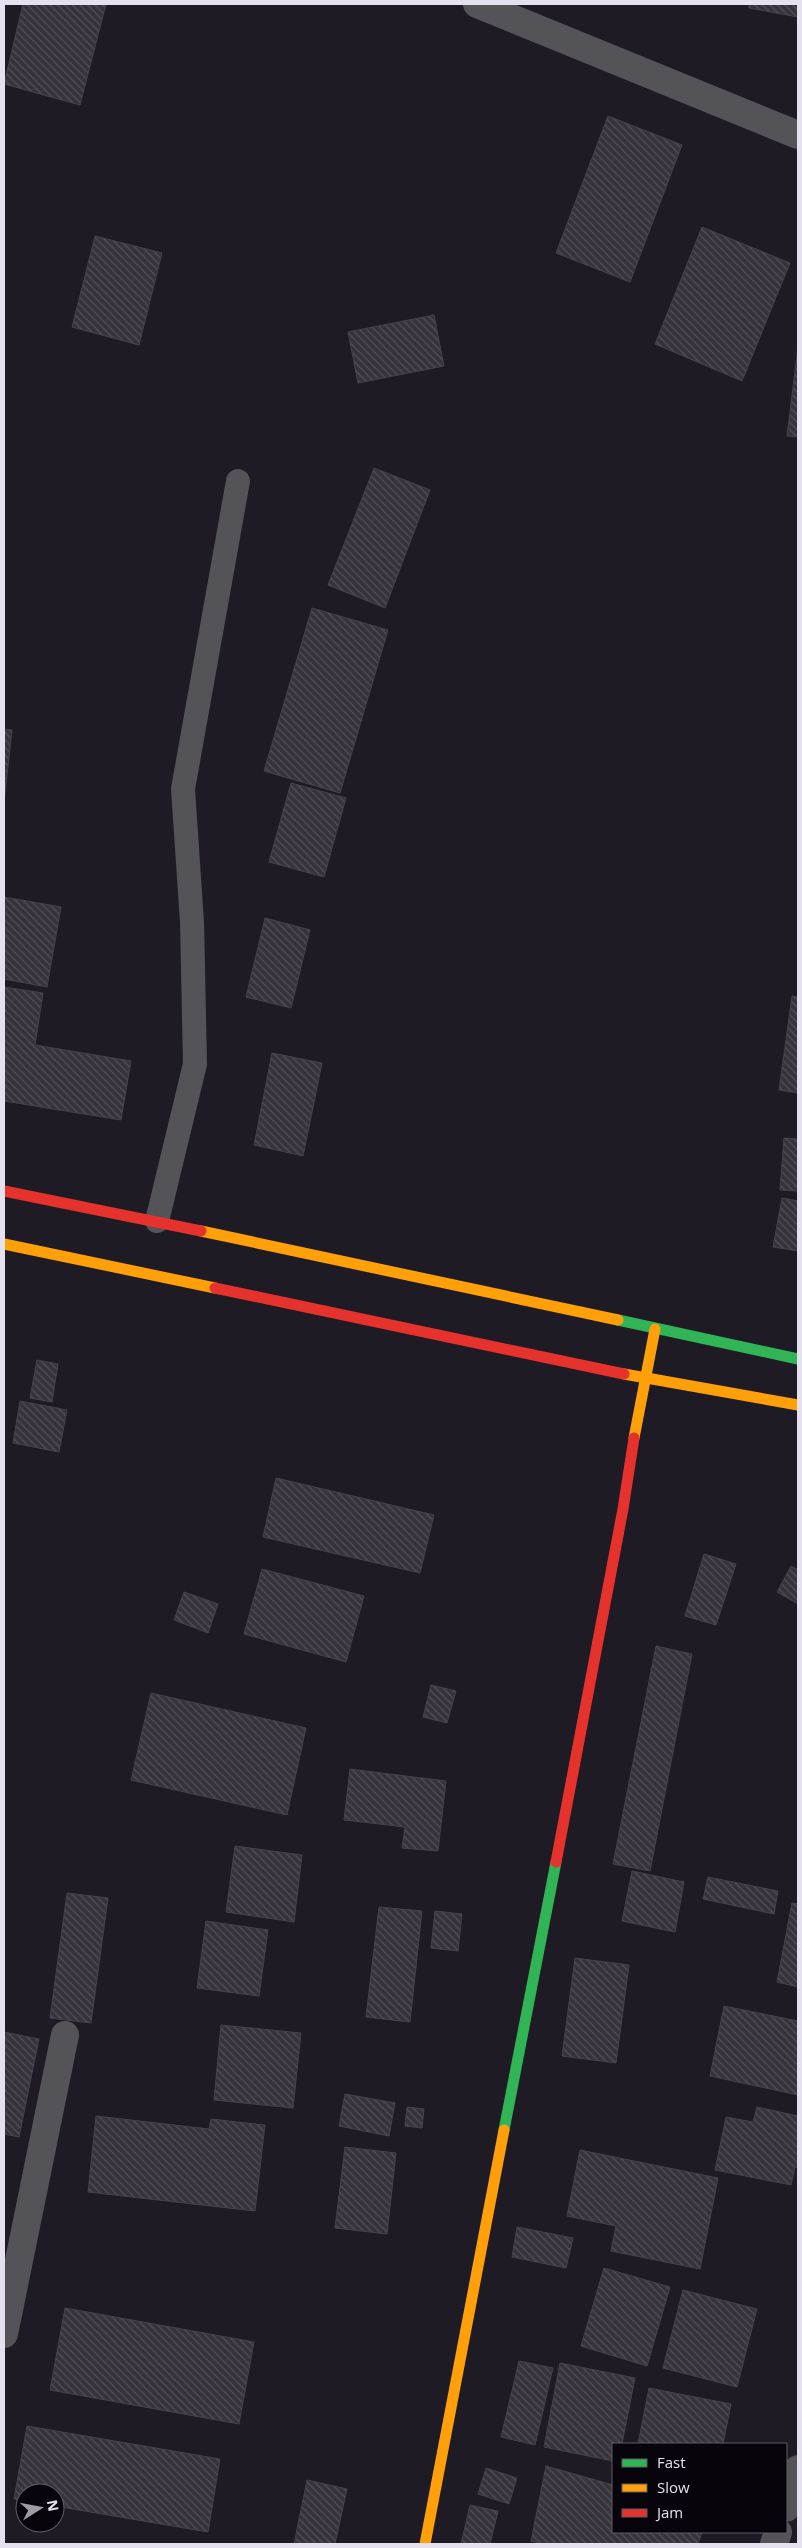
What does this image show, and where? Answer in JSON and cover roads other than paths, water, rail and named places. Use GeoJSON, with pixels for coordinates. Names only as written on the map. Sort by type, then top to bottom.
{"type":"FeatureCollection","features":[{"type":"Feature","properties":{"kind":"main road"},"geometry":{"type":"LineString","coordinates":[[4,1191],[798,1359]]}},
{"type":"Feature","properties":{"kind":"main road"},"geometry":{"type":"LineString","coordinates":[[4,1244],[644,1378],[798,1406]]}},
{"type":"Feature","properties":{"kind":"main road"},"geometry":{"type":"LineString","coordinates":[[425,2544],[623,1510],[644,1378],[655,1329]]}},
{"type":"Feature","properties":{"kind":"street"},"geometry":{"type":"LineString","coordinates":[[476,4],[798,135]]}},
{"type":"Feature","properties":{"kind":"street"},"geometry":{"type":"LineString","coordinates":[[4,2334],[65,2036]]}},
{"type":"Feature","properties":{"kind":"street"},"geometry":{"type":"LineString","coordinates":[[787,2505],[798,2469]]}},
{"type":"Feature","properties":{"kind":"lane"},"geometry":{"type":"LineString","coordinates":[[157,1222],[195,1064],[192,922],[183,789],[238,481]]}}]}
